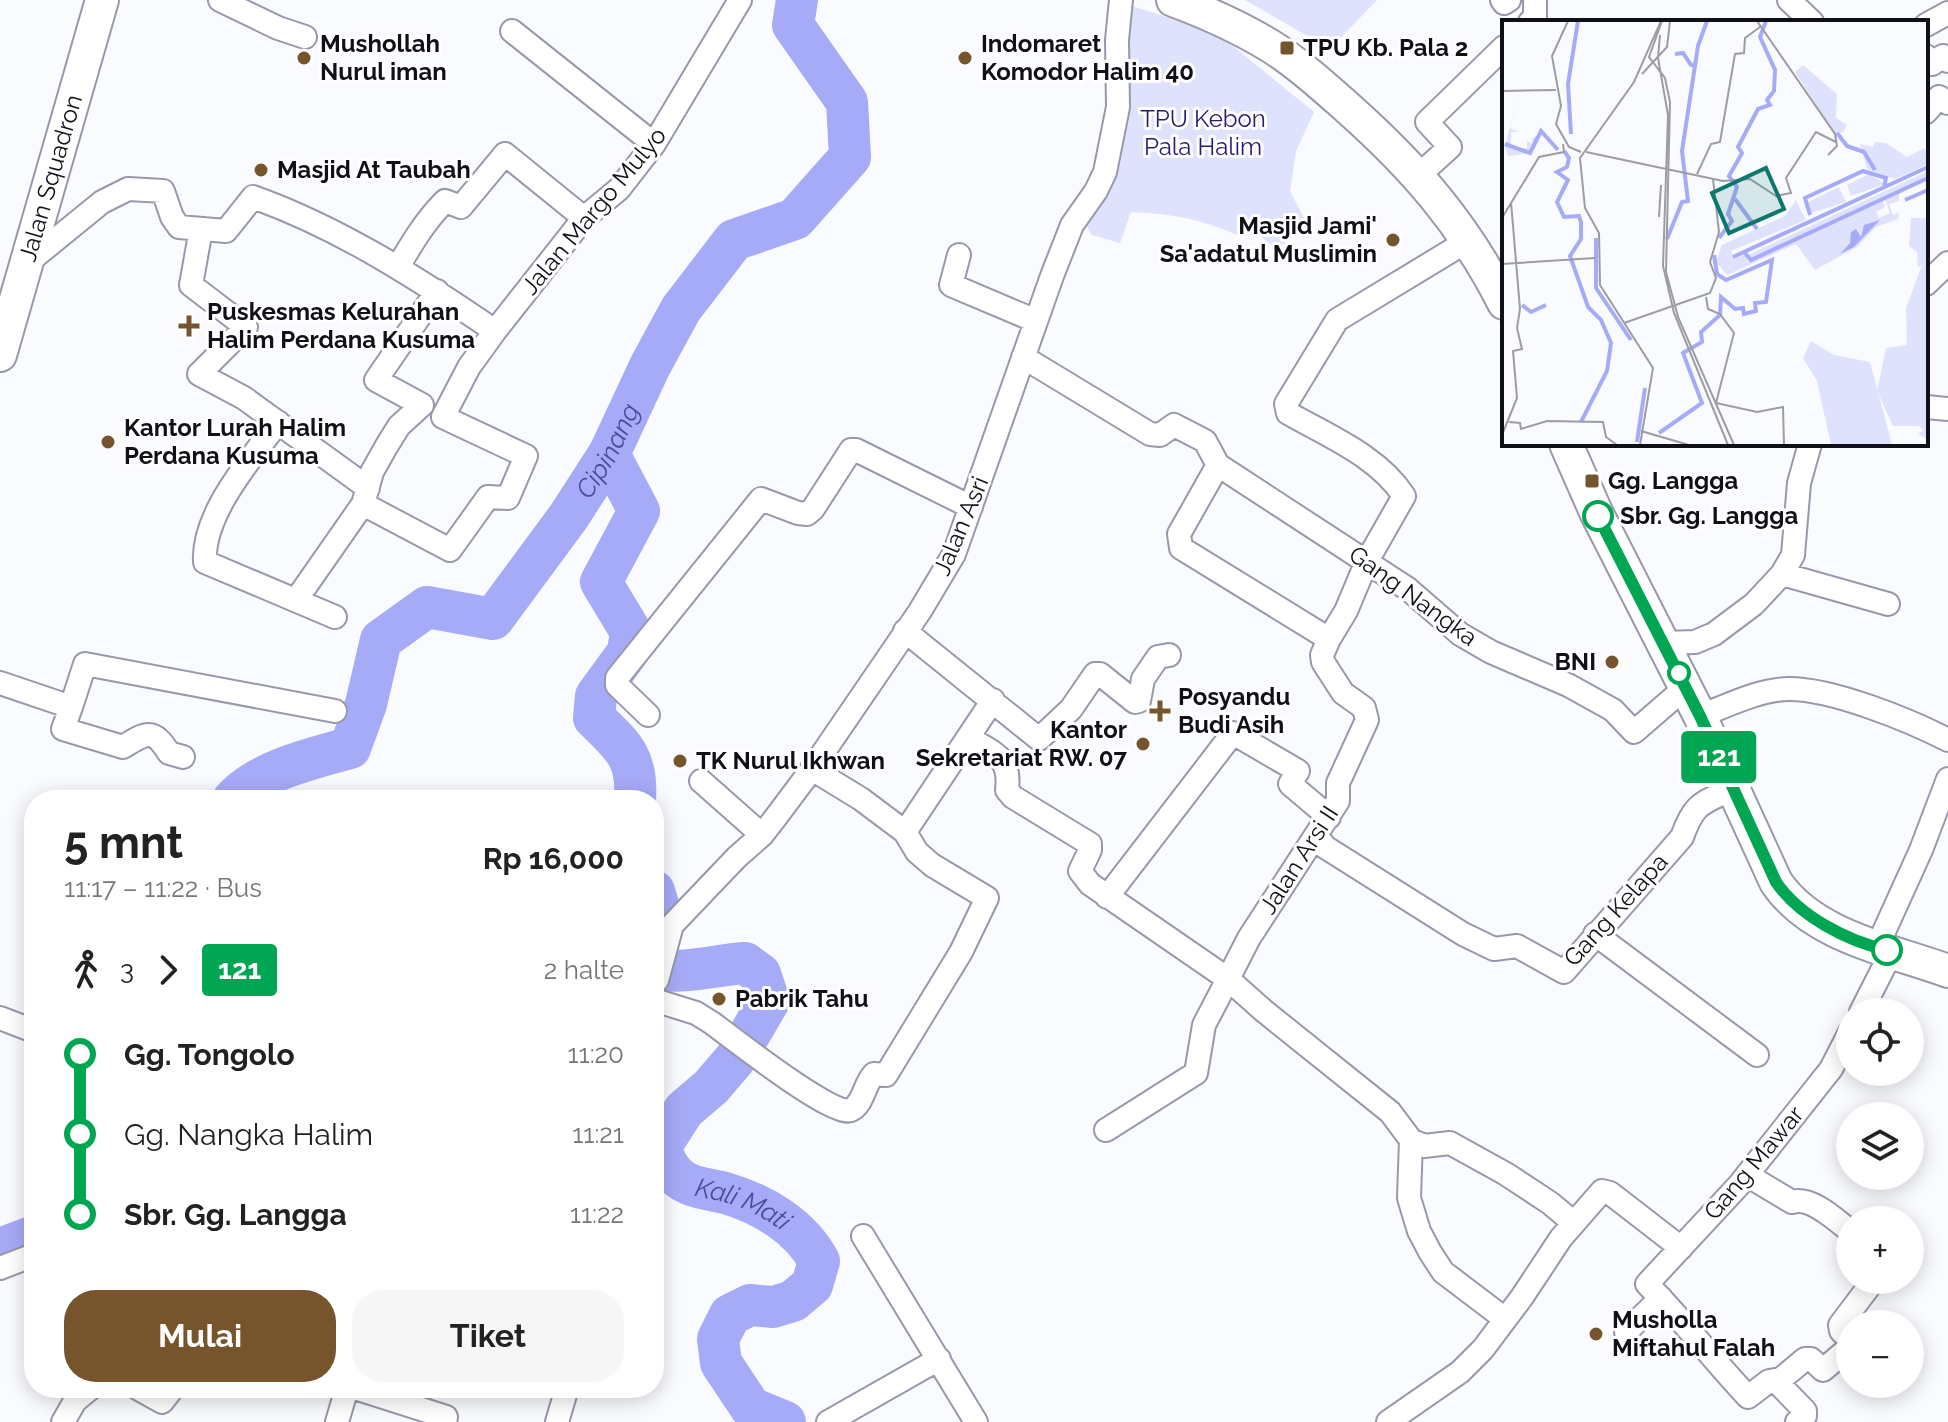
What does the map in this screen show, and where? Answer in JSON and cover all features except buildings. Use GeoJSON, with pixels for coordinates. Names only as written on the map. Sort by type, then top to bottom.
{"type":"FeatureCollection","features":[{"type":"Feature","properties":{"kind":"street","name":"Jalan Squadron"},"geometry":{"type":"LineString","coordinates":[[0,355],[102,0]]}},
{"type":"Feature","properties":{"kind":"street"},"geometry":{"type":"LineString","coordinates":[[220,0],[278,28],[305,37]]}},
{"type":"Feature","properties":{"kind":"street","name":"Jalan Margo Mulyo"},"geometry":{"type":"LineString","coordinates":[[443,417],[469,367],[495,331],[584,218],[619,189],[654,144],[740,0]]}},
{"type":"Feature","properties":{"kind":"street","name":"Jalan Asri"},"geometry":{"type":"LineString","coordinates":[[664,956],[672,925],[762,835],[812,769],[920,611],[954,554],[1072,225],[1096,191],[1110,153],[1118,107],[1117,40],[1121,0]]}},
{"type":"Feature","properties":{"kind":"street"},"geometry":{"type":"LineString","coordinates":[[1173,0],[1219,18],[1273,48],[1318,81],[1397,152],[1469,240],[1502,298]]}},
{"type":"Feature","properties":{"kind":"street"},"geometry":{"type":"LineString","coordinates":[[1502,0],[1504,3],[1509,0]]}},
{"type":"Feature","properties":{"kind":"street"},"geometry":{"type":"LineString","coordinates":[[1532,20],[1535,17],[1535,0]]}},
{"type":"Feature","properties":{"kind":"street"},"geometry":{"type":"LineString","coordinates":[[1789,0],[1806,20]]}},
{"type":"Feature","properties":{"kind":"street"},"geometry":{"type":"LineString","coordinates":[[1928,24],[1948,13]]}},
{"type":"Feature","properties":{"kind":"street"},"geometry":{"type":"LineString","coordinates":[[512,31],[654,144]]}},
{"type":"Feature","properties":{"kind":"street"},"geometry":{"type":"LineString","coordinates":[[1418,176],[1450,147],[1427,122],[1502,49]]}},
{"type":"Feature","properties":{"kind":"street"},"geometry":{"type":"LineString","coordinates":[[1928,59],[1932,64],[1943,56],[1948,61]]}},
{"type":"Feature","properties":{"kind":"street"},"geometry":{"type":"LineString","coordinates":[[1928,110],[1939,97],[1948,103]]}},
{"type":"Feature","properties":{"kind":"street"},"geometry":{"type":"LineString","coordinates":[[398,267],[432,214],[445,201],[461,207],[505,154],[584,218]]}},
{"type":"Feature","properties":{"kind":"street"},"geometry":{"type":"LineString","coordinates":[[27,263],[102,202],[128,189],[163,191],[179,227],[226,231],[253,197],[281,207],[398,267],[495,331]]}},
{"type":"Feature","properties":{"kind":"street"},"geometry":{"type":"LineString","coordinates":[[201,229],[191,285],[246,327],[199,374],[244,398],[278,422],[366,496],[450,550],[488,497],[508,498],[527,460],[525,455],[443,417],[376,380],[437,291]]}},
{"type":"Feature","properties":{"kind":"street"},"geometry":{"type":"LineString","coordinates":[[1023,357],[1150,434],[1160,435],[1174,425],[1203,439],[1218,465],[1179,534],[1181,548],[1329,639],[1346,611],[1367,561],[1397,514],[1404,499],[1403,493],[1347,444],[1288,413],[1286,404],[1337,320],[1469,240]]}},
{"type":"Feature","properties":{"kind":"street"},"geometry":{"type":"LineString","coordinates":[[959,255],[951,285],[1036,321]]}},
{"type":"Feature","properties":{"kind":"street"},"geometry":{"type":"LineString","coordinates":[[1928,282],[1948,263]]}},
{"type":"Feature","properties":{"kind":"street"},"geometry":{"type":"LineString","coordinates":[[296,600],[366,496],[372,472],[399,426],[422,405]]}},
{"type":"Feature","properties":{"kind":"street"},"geometry":{"type":"LineString","coordinates":[[1928,407],[1948,409]]}},
{"type":"Feature","properties":{"kind":"street"},"geometry":{"type":"LineString","coordinates":[[278,422],[216,514],[207,537],[205,562],[335,617]]}},
{"type":"Feature","properties":{"kind":"street"},"geometry":{"type":"LineString","coordinates":[[1567,446],[1596,512],[1700,716],[1776,882],[1787,898],[1824,923],[1948,971]]}},
{"type":"Feature","properties":{"kind":"street"},"geometry":{"type":"LineString","coordinates":[[1664,643],[1695,642],[1714,634],[1754,604],[1782,574],[1793,555],[1799,483],[1809,446]]}},
{"type":"Feature","properties":{"kind":"street"},"geometry":{"type":"LineString","coordinates":[[648,715],[617,685],[617,678],[761,499],[807,514],[851,450],[856,450],[971,507]]}},
{"type":"Feature","properties":{"kind":"street","name":"Gang Nangka"},"geometry":{"type":"LineString","coordinates":[[1218,465],[1408,589],[1460,634],[1613,710],[1634,732],[1686,687]]}},
{"type":"Feature","properties":{"kind":"street"},"geometry":{"type":"LineString","coordinates":[[1782,574],[1888,604]]}},
{"type":"Feature","properties":{"kind":"street"},"geometry":{"type":"LineString","coordinates":[[905,631],[1039,739],[1071,709],[1095,674],[1100,674],[1135,702],[1139,701],[1143,679],[1158,657],[1169,655]]}},
{"type":"Feature","properties":{"kind":"street","name":"Jalan Arsi II"},"geometry":{"type":"LineString","coordinates":[[1106,1130],[1196,1073],[1204,1025],[1249,938],[1318,837],[1338,801],[1338,783],[1367,717],[1364,708],[1343,693],[1323,662],[1322,655],[1329,639]]}},
{"type":"Feature","properties":{"kind":"street"},"geometry":{"type":"LineString","coordinates":[[183,757],[169,753],[156,736],[142,735],[123,747],[63,729],[85,664],[335,711]]}},
{"type":"Feature","properties":{"kind":"street"},"geometry":{"type":"LineString","coordinates":[[0,683],[71,707]]}},
{"type":"Feature","properties":{"kind":"street"},"geometry":{"type":"LineString","coordinates":[[1700,716],[1749,698],[1790,689],[1891,714],[1948,740]]}},
{"type":"Feature","properties":{"kind":"street"},"geometry":{"type":"LineString","coordinates":[[905,832],[993,700]]}},
{"type":"Feature","properties":{"kind":"street"},"geometry":{"type":"LineString","coordinates":[[1107,897],[1233,733],[1298,771],[1290,784],[1329,817]]}},
{"type":"Feature","properties":{"kind":"street"},"geometry":{"type":"LineString","coordinates":[[969,738],[1004,760],[1008,768],[1007,790],[1013,797],[1090,844],[1080,872],[1107,897],[1181,944],[1228,979],[1390,1112],[1411,1140],[1424,1146],[1450,1143],[1506,1174],[1574,1223]]}},
{"type":"Feature","properties":{"kind":"street"},"geometry":{"type":"LineString","coordinates":[[664,993],[812,1095],[845,1112],[859,1103],[874,1074],[886,1075],[987,903],[984,895],[923,858],[905,832],[861,799],[812,769]]}},
{"type":"Feature","properties":{"kind":"street"},"geometry":{"type":"LineString","coordinates":[[1866,998],[1948,779]]}},
{"type":"Feature","properties":{"kind":"street"},"geometry":{"type":"LineString","coordinates":[[701,781],[762,835]]}},
{"type":"Feature","properties":{"kind":"street","name":"Gang Kelapa"},"geometry":{"type":"LineString","coordinates":[[1318,837],[1325,847],[1432,916],[1494,949],[1517,946],[1564,972],[1682,837],[1697,806],[1734,788]]}},
{"type":"Feature","properties":{"kind":"street"},"geometry":{"type":"LineString","coordinates":[[1595,934],[1757,1055]]}},
{"type":"Feature","properties":{"kind":"street"},"geometry":{"type":"LineString","coordinates":[[0,1018],[24,1027]]}},
{"type":"Feature","properties":{"kind":"street","name":"Gang Mawar"},"geometry":{"type":"LineString","coordinates":[[1626,1332],[1681,1248],[1747,1175],[1836,1059]]}},
{"type":"Feature","properties":{"kind":"street"},"geometry":{"type":"LineString","coordinates":[[1411,1140],[1409,1198],[1419,1231],[1430,1252],[1443,1272],[1505,1319]]}},
{"type":"Feature","properties":{"kind":"street"},"geometry":{"type":"LineString","coordinates":[[1747,1175],[1792,1202],[1801,1200],[1836,1221]]}},
{"type":"Feature","properties":{"kind":"street"},"geometry":{"type":"LineString","coordinates":[[1388,1422],[1460,1372],[1483,1349],[1574,1223],[1605,1191],[1681,1248]]}},
{"type":"Feature","properties":{"kind":"street"},"geometry":{"type":"LineString","coordinates":[[863,1236],[976,1422]]}},
{"type":"Feature","properties":{"kind":"street"},"geometry":{"type":"LineString","coordinates":[[0,1268],[24,1259]]}},
{"type":"Feature","properties":{"kind":"street"},"geometry":{"type":"LineString","coordinates":[[1654,1291],[1748,1397],[1769,1381],[1781,1379],[1808,1358],[1823,1370],[1836,1359]]}},
{"type":"Feature","properties":{"kind":"street"},"geometry":{"type":"LineString","coordinates":[[1851,1310],[1863,1294]]}},
{"type":"Feature","properties":{"kind":"street"},"geometry":{"type":"LineString","coordinates":[[828,1422],[939,1359]]}},
{"type":"Feature","properties":{"kind":"street"},"geometry":{"type":"LineString","coordinates":[[1775,1380],[1806,1413],[1797,1422]]}},
{"type":"Feature","properties":{"kind":"street"},"geometry":{"type":"LineString","coordinates":[[63,1422],[79,1398]]}},
{"type":"Feature","properties":{"kind":"street"},"geometry":{"type":"LineString","coordinates":[[337,1422],[344,1398]]}},
{"type":"Feature","properties":{"kind":"street"},"geometry":{"type":"LineString","coordinates":[[387,1398],[446,1417],[445,1422]]}},
{"type":"Feature","properties":{"kind":"street"},"geometry":{"type":"LineString","coordinates":[[557,1422],[564,1398]]}},
{"type":"Feature","properties":{"kind":"green space"},"geometry":{"type":"Polygon","coordinates":[[[1245,0],[1377,0],[1330,49],[1245,0]]]}},
{"type":"Feature","properties":{"kind":"green space","name":"TPU Kebon Pala Halim"},"geometry":{"type":"Polygon","coordinates":[[[1122,3],[1217,33],[1314,112],[1296,151],[1290,191],[1307,224],[1277,250],[1256,233],[1241,237],[1201,222],[1146,213],[1131,212],[1120,243],[1092,235],[1087,227],[1114,167],[1122,3]]]}},
{"type":"Feature","properties":{"kind":"waterway","name":"Cipinang"},"geometry":{"type":"LineString","coordinates":[[244,790],[271,773],[350,748],[366,704],[381,640],[427,607],[493,619],[569,516],[609,454],[650,366],[681,309],[734,240],[795,219],[850,157],[847,102],[793,25],[797,0]]}},
{"type":"Feature","properties":{"kind":"waterway","name":"Kali Mati"},"geometry":{"type":"LineString","coordinates":[[609,454],[639,511],[601,582],[631,632],[628,652],[596,696],[594,718],[626,753],[634,773],[635,790]]}},
{"type":"Feature","properties":{"kind":"waterway","name":"Kali Mati"},"geometry":{"type":"LineString","coordinates":[[664,970],[745,963],[760,974],[769,1001],[735,1059],[711,1087],[684,1110],[664,1141]]}},
{"type":"Feature","properties":{"kind":"waterway","name":"Kali Mati"},"geometry":{"type":"LineString","coordinates":[[664,1158],[683,1181],[739,1198],[779,1218],[802,1237],[819,1261],[812,1285],[793,1301],[773,1307],[750,1305],[730,1315],[718,1339],[721,1363],[751,1408],[785,1422]]}},
{"type":"Feature","properties":{"kind":"waterway","name":"Cipinang"},"geometry":{"type":"LineString","coordinates":[[0,1249],[24,1240]]}},
{"type":"Feature","properties":{"kind":"bus line","name":"121"},"geometry":{"type":"LineString","coordinates":[[1598,516],[1700,716],[1776,882],[1787,898],[1824,923],[1856,940],[1887,950]]}},
{"type":"Feature","properties":{"kind":"place","name":"TPU Kb. Pala 2"},"geometry":{"type":"Point","coordinates":[1287,48]}},
{"type":"Feature","properties":{"kind":"place","name":"Mushollah Nurul iman"},"geometry":{"type":"Point","coordinates":[304,58]}},
{"type":"Feature","properties":{"kind":"place","name":"Indomaret Komodor Halim 40"},"geometry":{"type":"Point","coordinates":[965,58]}},
{"type":"Feature","properties":{"kind":"place","name":"Masjid At Taubah"},"geometry":{"type":"Point","coordinates":[261,170]}},
{"type":"Feature","properties":{"kind":"place","name":"Masjid Jami' Sa'adatul Muslimin"},"geometry":{"type":"Point","coordinates":[1393,240]}},
{"type":"Feature","properties":{"kind":"place","name":"Puskesmas Kelurahan Halim Perdana Kusuma"},"geometry":{"type":"Point","coordinates":[189,326]}},
{"type":"Feature","properties":{"kind":"place","name":"Kantor Lurah Halim Perdana Kusuma"},"geometry":{"type":"Point","coordinates":[108,442]}},
{"type":"Feature","properties":{"kind":"place","name":"Gg. Langga"},"geometry":{"type":"Point","coordinates":[1592,481]}},
{"type":"Feature","properties":{"kind":"place","name":"Sbr. Gg. Langga"},"geometry":{"type":"Point","coordinates":[1598,516]}},
{"type":"Feature","properties":{"kind":"place","name":"BNI"},"geometry":{"type":"Point","coordinates":[1612,662]}},
{"type":"Feature","properties":{"kind":"place","name":"Posyandu Budi Asih"},"geometry":{"type":"Point","coordinates":[1160,711]}},
{"type":"Feature","properties":{"kind":"place","name":"Kantor Sekretariat RW. 07"},"geometry":{"type":"Point","coordinates":[1143,744]}},
{"type":"Feature","properties":{"kind":"place","name":"TK Nurul Ikhwan"},"geometry":{"type":"Point","coordinates":[680,761]}},
{"type":"Feature","properties":{"kind":"place","name":"Pabrik Tahu"},"geometry":{"type":"Point","coordinates":[719,999]}},
{"type":"Feature","properties":{"kind":"place","name":"Musholla Miftahul Falah"},"geometry":{"type":"Point","coordinates":[1596,1334]}}]}
